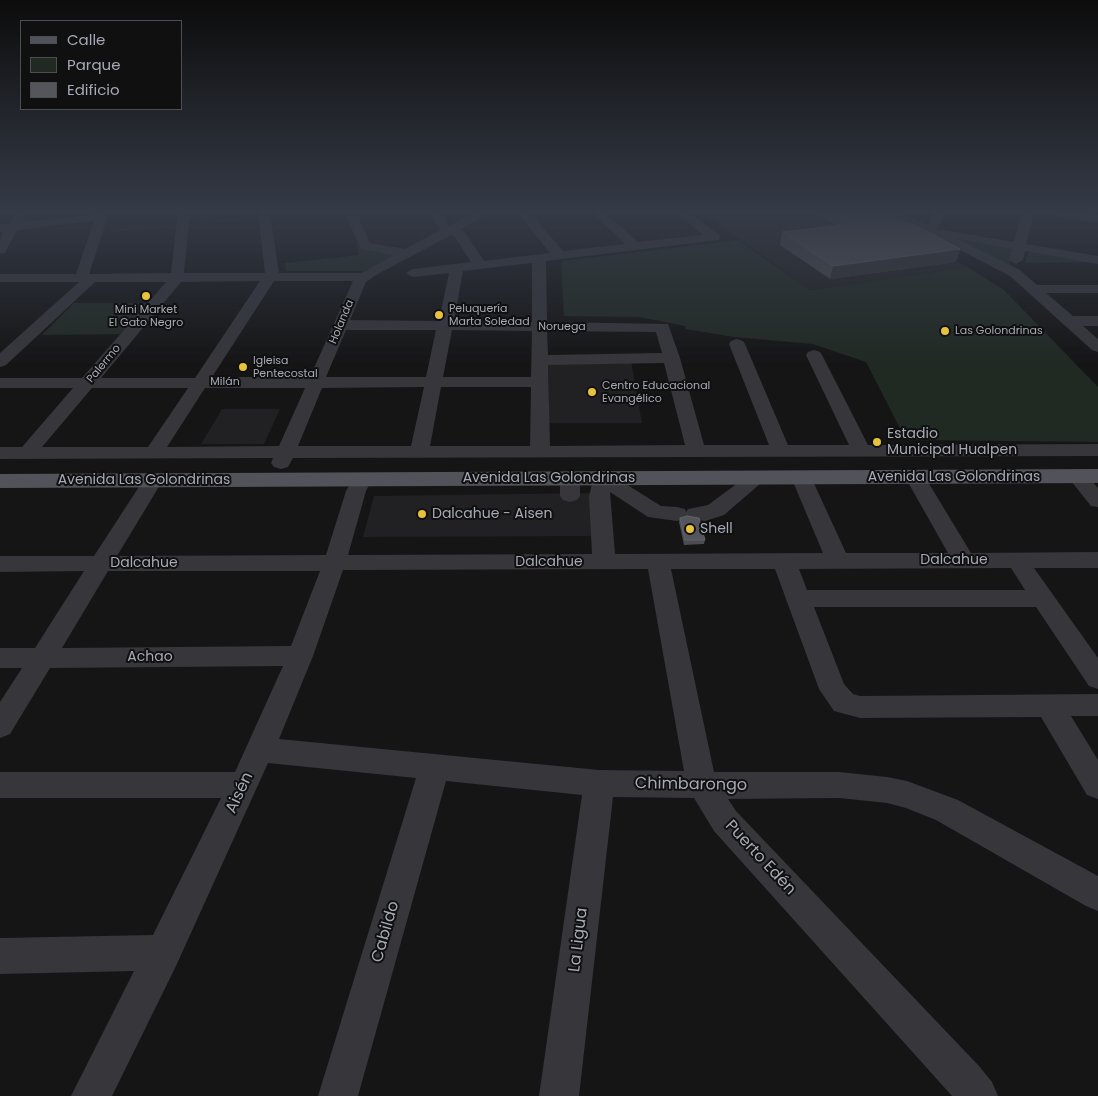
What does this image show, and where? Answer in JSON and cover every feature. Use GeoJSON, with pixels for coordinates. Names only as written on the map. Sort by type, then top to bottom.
{"type":"FeatureCollection","features":[{"type":"Feature","properties":{"kind":"main road","name":"Avenida Las Golondrinas"},"geometry":{"type":"LineString","coordinates":[[0,466],[283,458],[392,464],[1098,461]]}},
{"type":"Feature","properties":{"kind":"main road"},"geometry":{"type":"LineString","coordinates":[[255,480],[271,473],[283,458]]}},
{"type":"Feature","properties":{"kind":"main road"},"geometry":{"type":"LineString","coordinates":[[362,479],[392,464]]}},
{"type":"Feature","properties":{"kind":"main road","name":"Avenida Las Golondrinas"},"geometry":{"type":"LineString","coordinates":[[0,481],[362,479],[570,487],[603,478],[1088,476]]}},
{"type":"Feature","properties":{"kind":"street"},"geometry":{"type":"LineString","coordinates":[[0,362],[86,278],[90,264]]}},
{"type":"Feature","properties":{"kind":"street"},"geometry":{"type":"LineString","coordinates":[[177,278],[178,264]]}},
{"type":"Feature","properties":{"kind":"street"},"geometry":{"type":"LineString","coordinates":[[154,452],[270,278],[272,274],[271,264]]}},
{"type":"Feature","properties":{"kind":"street"},"geometry":{"type":"LineString","coordinates":[[0,278],[362,277],[386,264]]}},
{"type":"Feature","properties":{"kind":"street"},"geometry":{"type":"LineString","coordinates":[[413,273],[487,264]]}},
{"type":"Feature","properties":{"kind":"street"},"geometry":{"type":"LineString","coordinates":[[540,264],[540,451]]}},
{"type":"Feature","properties":{"kind":"street"},"geometry":{"type":"LineString","coordinates":[[1006,264],[1015,268],[1032,289],[1098,347]]}},
{"type":"Feature","properties":{"kind":"street"},"geometry":{"type":"LineString","coordinates":[[1015,268],[1033,264]]}},
{"type":"Feature","properties":{"kind":"street"},"geometry":{"type":"LineString","coordinates":[[419,452],[456,268]]}},
{"type":"Feature","properties":{"kind":"street","name":"Holanda"},"geometry":{"type":"LineString","coordinates":[[283,458],[358,282],[362,277]]}},
{"type":"Feature","properties":{"kind":"street","name":"Palermo"},"geometry":{"type":"LineString","coordinates":[[27,453],[177,278]]}},
{"type":"Feature","properties":{"kind":"street"},"geometry":{"type":"LineString","coordinates":[[1032,289],[1098,289]]}},
{"type":"Feature","properties":{"kind":"street"},"geometry":{"type":"LineString","coordinates":[[1069,321],[1098,321]]}},
{"type":"Feature","properties":{"kind":"street","name":"Noruega"},"geometry":{"type":"LineString","coordinates":[[340,325],[663,327],[672,358]]}},
{"type":"Feature","properties":{"kind":"street"},"geometry":{"type":"LineString","coordinates":[[737,344],[781,451]]}},
{"type":"Feature","properties":{"kind":"street"},"geometry":{"type":"LineString","coordinates":[[814,355],[862,450]]}},
{"type":"Feature","properties":{"kind":"street"},"geometry":{"type":"LineString","coordinates":[[540,360],[672,358],[696,451]]}},
{"type":"Feature","properties":{"kind":"street","name":"Milán"},"geometry":{"type":"LineString","coordinates":[[0,383],[540,382]]}},
{"type":"Feature","properties":{"kind":"street","name":"Avenida Las Golondrinas"},"geometry":{"type":"LineString","coordinates":[[0,453],[154,452],[283,458],[419,452],[1098,450]]}},
{"type":"Feature","properties":{"kind":"street"},"geometry":{"type":"LineString","coordinates":[[1088,476],[1098,501]]}},
{"type":"Feature","properties":{"kind":"street"},"geometry":{"type":"LineString","coordinates":[[801,477],[838,560]]}},
{"type":"Feature","properties":{"kind":"street"},"geometry":{"type":"LineString","coordinates":[[914,477],[964,560]]}},
{"type":"Feature","properties":{"kind":"street"},"geometry":{"type":"LineString","coordinates":[[604,562],[599,497],[603,478],[656,512],[705,514],[716,510],[756,478]]}},
{"type":"Feature","properties":{"kind":"street","name":"Aisén"},"geometry":{"type":"LineString","coordinates":[[91,1096],[245,785],[300,656],[335,562],[356,491],[362,479]]}},
{"type":"Feature","properties":{"kind":"street"},"geometry":{"type":"LineString","coordinates":[[0,726],[153,480]]}},
{"type":"Feature","properties":{"kind":"street"},"geometry":{"type":"LineString","coordinates":[[1017,560],[1098,679]]}},
{"type":"Feature","properties":{"kind":"street","name":"Dalcahue"},"geometry":{"type":"LineString","coordinates":[[0,564],[1098,560]]}},
{"type":"Feature","properties":{"kind":"street","name":"Puerto Edén"},"geometry":{"type":"LineString","coordinates":[[658,561],[702,785],[725,821],[978,1096]]}},
{"type":"Feature","properties":{"kind":"street"},"geometry":{"type":"LineString","coordinates":[[784,561],[833,689],[844,703],[860,707],[1098,705]]}},
{"type":"Feature","properties":{"kind":"street"},"geometry":{"type":"LineString","coordinates":[[799,600],[1042,598]]}},
{"type":"Feature","properties":{"kind":"street","name":"Achao"},"geometry":{"type":"LineString","coordinates":[[0,658],[300,656]]}},
{"type":"Feature","properties":{"kind":"street"},"geometry":{"type":"LineString","coordinates":[[1049,705],[1089,756],[1098,786]]}},
{"type":"Feature","properties":{"kind":"street","name":"Chimbarongo"},"geometry":{"type":"LineString","coordinates":[[260,750],[434,769],[599,783],[855,785],[907,795],[947,810],[1098,894]]}},
{"type":"Feature","properties":{"kind":"street","name":"Cabildo"},"geometry":{"type":"LineString","coordinates":[[338,1096],[434,769]]}},
{"type":"Feature","properties":{"kind":"street","name":"La Ligua"},"geometry":{"type":"LineString","coordinates":[[559,1096],[599,783]]}},
{"type":"Feature","properties":{"kind":"street"},"geometry":{"type":"LineString","coordinates":[[0,785],[245,785]]}},
{"type":"Feature","properties":{"kind":"street"},"geometry":{"type":"LineString","coordinates":[[0,956],[162,954]]}},
{"type":"Feature","properties":{"kind":"shaded area"},"geometry":{"type":"Polygon","coordinates":[[[774,264],[962,264],[967,267],[811,290],[774,264]]]}},
{"type":"Feature","properties":{"kind":"shaded area","name":"Centro Educacional Evangélico"},"geometry":{"type":"Polygon","coordinates":[[[631,361],[642,423],[549,423],[548,362],[631,361]]]}},
{"type":"Feature","properties":{"kind":"shaded area"},"geometry":{"type":"Polygon","coordinates":[[[222,409],[280,409],[264,444],[201,444],[222,409]]]}},
{"type":"Feature","properties":{"kind":"shaded area"},"geometry":{"type":"Polygon","coordinates":[[[592,493],[596,536],[363,537],[374,496],[592,493]]]}},
{"type":"Feature","properties":{"kind":"green space"},"geometry":{"type":"Polygon","coordinates":[[[285,264],[377,264],[364,271],[286,271],[285,264]]]}},
{"type":"Feature","properties":{"kind":"green space","name":"Las Golondrinas"},"geometry":{"type":"Polygon","coordinates":[[[561,264],[773,264],[811,290],[967,267],[1003,289],[1098,387],[1098,442],[906,440],[866,362],[813,344],[734,337],[686,329],[685,326],[639,317],[564,316],[561,264]]]}},
{"type":"Feature","properties":{"kind":"green space"},"geometry":{"type":"Polygon","coordinates":[[[1000,264],[1010,264],[1009,269],[1000,264]]]}},
{"type":"Feature","properties":{"kind":"green space"},"geometry":{"type":"Polygon","coordinates":[[[74,303],[153,303],[126,334],[42,335],[74,303]]]}},
{"type":"Feature","properties":{"kind":"building"},"geometry":{"type":"Polygon","coordinates":[[[687,516],[699,518],[705,540],[685,540],[680,518],[687,516]]]}},
{"type":"Feature","properties":{"kind":"place","name":"Mini Market El Gato Negro"},"geometry":{"type":"Point","coordinates":[146,296]}},
{"type":"Feature","properties":{"kind":"place","name":"Peluquería Marta Soledad"},"geometry":{"type":"Point","coordinates":[439,315]}},
{"type":"Feature","properties":{"kind":"place","name":"Las Golondrinas"},"geometry":{"type":"Point","coordinates":[945,331]}},
{"type":"Feature","properties":{"kind":"place","name":"Igleisa Pentecostal"},"geometry":{"type":"Point","coordinates":[243,367]}},
{"type":"Feature","properties":{"kind":"place","name":"Centro Educacional Evangélico"},"geometry":{"type":"Point","coordinates":[592,392]}},
{"type":"Feature","properties":{"kind":"place","name":"Estadio Municipal Hualpen"},"geometry":{"type":"Point","coordinates":[877,442]}},
{"type":"Feature","properties":{"kind":"place","name":"Dalcahue - Aisen"},"geometry":{"type":"Point","coordinates":[422,514]}},
{"type":"Feature","properties":{"kind":"place","name":"Shell"},"geometry":{"type":"Point","coordinates":[690,529]}}]}
